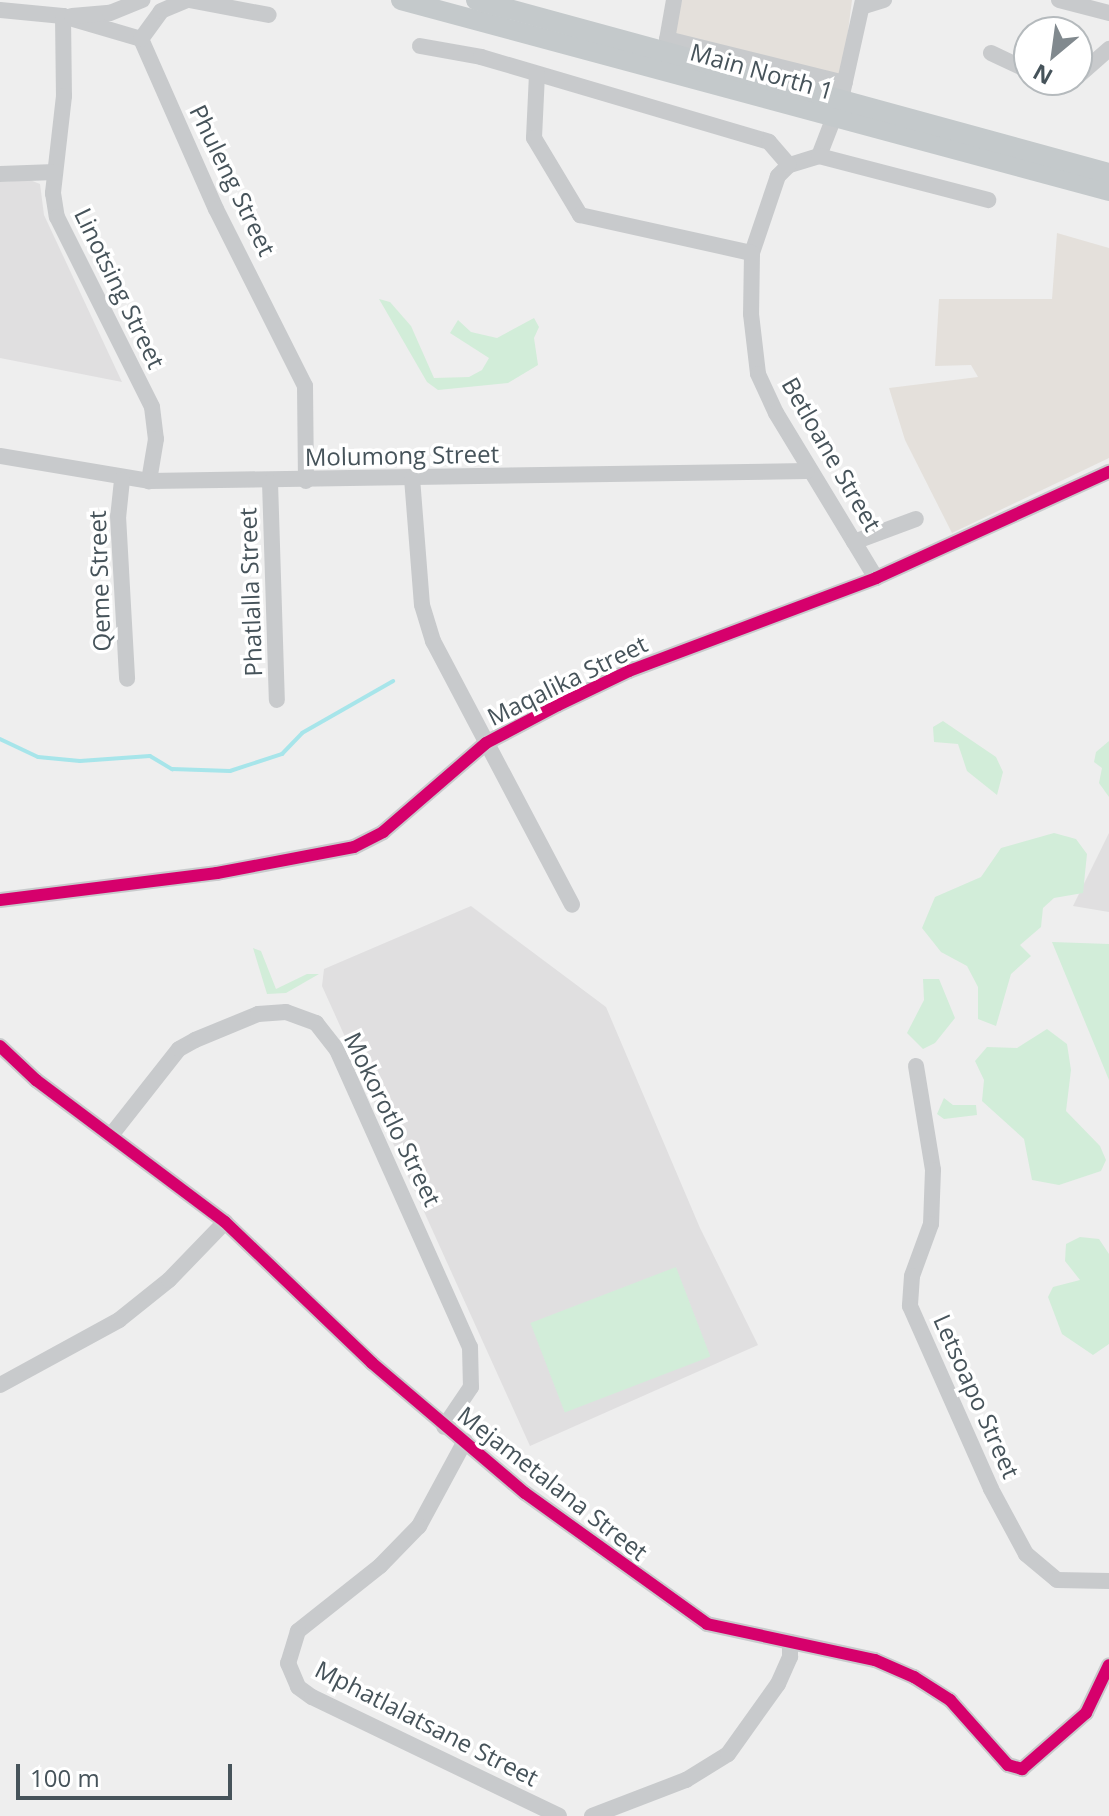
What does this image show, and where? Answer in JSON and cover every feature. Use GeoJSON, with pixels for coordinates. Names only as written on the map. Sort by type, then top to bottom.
{"type":"FeatureCollection","features":[{"type":"Feature","properties":{"kind":"main road","name":"Main North 1"},"geometry":{"type":"LineString","coordinates":[[401,0],[840,100],[1109,191]]}},
{"type":"Feature","properties":{"kind":"main road","name":"Main North 1"},"geometry":{"type":"LineString","coordinates":[[476,0],[1109,173]]}},
{"type":"Feature","properties":{"kind":"street"},"geometry":{"type":"LineString","coordinates":[[0,10],[63,16],[110,13],[142,0]]}},
{"type":"Feature","properties":{"kind":"street"},"geometry":{"type":"LineString","coordinates":[[63,16],[141,39],[161,11],[188,0],[269,15]]}},
{"type":"Feature","properties":{"kind":"street"},"geometry":{"type":"LineString","coordinates":[[674,0],[667,39],[840,100]]}},
{"type":"Feature","properties":{"kind":"street"},"geometry":{"type":"LineString","coordinates":[[819,156],[840,100],[863,3],[884,0]]}},
{"type":"Feature","properties":{"kind":"street"},"geometry":{"type":"LineString","coordinates":[[1068,1],[1109,13]]}},
{"type":"Feature","properties":{"kind":"street","name":"Linotsing Street"},"geometry":{"type":"LineString","coordinates":[[63,16],[64,96],[55,172],[57,217],[156,420],[149,481]]}},
{"type":"Feature","properties":{"kind":"street","name":"Phuleng Street"},"geometry":{"type":"LineString","coordinates":[[141,39],[216,209],[305,386],[306,481]]}},
{"type":"Feature","properties":{"kind":"street"},"geometry":{"type":"LineString","coordinates":[[420,46],[537,74],[769,142],[789,165],[819,156],[988,200]]}},
{"type":"Feature","properties":{"kind":"street"},"geometry":{"type":"LineString","coordinates":[[1093,63],[1109,49]]}},
{"type":"Feature","properties":{"kind":"street"},"geometry":{"type":"LineString","coordinates":[[991,53],[1013,63]]}},
{"type":"Feature","properties":{"kind":"street"},"geometry":{"type":"LineString","coordinates":[[537,74],[534,138],[580,215],[752,253]]}},
{"type":"Feature","properties":{"kind":"street","name":"Betloane Street"},"geometry":{"type":"LineString","coordinates":[[789,165],[778,176],[752,253],[753,352],[807,471],[876,578]]}},
{"type":"Feature","properties":{"kind":"street"},"geometry":{"type":"LineString","coordinates":[[0,174],[55,172]]}},
{"type":"Feature","properties":{"kind":"street","name":"Molumong Street"},"geometry":{"type":"LineString","coordinates":[[0,456],[122,480],[149,481],[270,482],[807,471]]}},
{"type":"Feature","properties":{"kind":"street","name":"Maqalika Street"},"geometry":{"type":"LineString","coordinates":[[0,900],[217,873],[354,847],[383,832],[486,743],[629,671],[876,578],[1109,472]]}},
{"type":"Feature","properties":{"kind":"street"},"geometry":{"type":"LineString","coordinates":[[412,478],[422,605],[450,678],[572,905]]}},
{"type":"Feature","properties":{"kind":"street","name":"Qeme Street"},"geometry":{"type":"LineString","coordinates":[[122,480],[118,516],[127,679]]}},
{"type":"Feature","properties":{"kind":"street","name":"Phatlalla Street"},"geometry":{"type":"LineString","coordinates":[[270,482],[277,700]]}},
{"type":"Feature","properties":{"kind":"street"},"geometry":{"type":"LineString","coordinates":[[854,542],[916,519]]}},
{"type":"Feature","properties":{"kind":"street","name":"Mokorotlo Street"},"geometry":{"type":"LineString","coordinates":[[112,1134],[179,1049],[195,1040],[258,1014],[286,1012],[316,1023],[337,1050],[470,1347],[471,1387],[444,1427]]}},
{"type":"Feature","properties":{"kind":"street","name":"Mejametalana Street"},"geometry":{"type":"LineString","coordinates":[[0,1046],[36,1080],[112,1134],[225,1222],[444,1427],[582,1539],[707,1624],[875,1660],[914,1677],[950,1700],[1008,1765],[1022,1769],[1086,1713],[1109,1665]]}},
{"type":"Feature","properties":{"kind":"street","name":"Letsoapo Street"},"geometry":{"type":"LineString","coordinates":[[916,1066],[933,1170],[931,1224],[912,1276],[910,1306],[991,1489],[1026,1554],[1057,1580],[1109,1581]]}},
{"type":"Feature","properties":{"kind":"street"},"geometry":{"type":"LineString","coordinates":[[0,1385],[119,1320],[169,1280],[225,1222]]}},
{"type":"Feature","properties":{"kind":"street","name":"Mphatlalatsane Street"},"geometry":{"type":"LineString","coordinates":[[465,1441],[419,1526],[380,1566],[298,1631],[288,1663],[298,1687],[312,1697],[559,1816]]}},
{"type":"Feature","properties":{"kind":"street"},"geometry":{"type":"LineString","coordinates":[[592,1816],[686,1780],[728,1754],[778,1684],[790,1657],[790,1642]]}},
{"type":"Feature","properties":{"kind":"shaded area"},"geometry":{"type":"Polygon","coordinates":[[[682,0],[852,0],[842,78],[673,36],[682,0]]]}},
{"type":"Feature","properties":{"kind":"shaded area"},"geometry":{"type":"Polygon","coordinates":[[[30,180],[40,184],[44,215],[122,382],[0,358],[0,182],[30,180]]]}},
{"type":"Feature","properties":{"kind":"shaded area"},"geometry":{"type":"Polygon","coordinates":[[[1057,233],[1109,248],[1109,458],[952,533],[905,440],[889,388],[978,377],[971,365],[935,366],[939,299],[1052,299],[1057,233]]]}},
{"type":"Feature","properties":{"kind":"shaded area"},"geometry":{"type":"Polygon","coordinates":[[[1109,833],[1109,912],[1073,906],[1109,833]]]}},
{"type":"Feature","properties":{"kind":"shaded area"},"geometry":{"type":"Polygon","coordinates":[[[471,906],[606,1007],[700,1228],[758,1345],[530,1446],[322,986],[324,969],[471,906]]]}},
{"type":"Feature","properties":{"kind":"green space"},"geometry":{"type":"Polygon","coordinates":[[[379,299],[390,302],[411,326],[434,378],[469,377],[482,370],[489,358],[450,333],[458,320],[471,332],[497,338],[534,318],[539,327],[534,338],[538,365],[508,383],[438,390],[427,382],[379,299]]]}},
{"type":"Feature","properties":{"kind":"green space"},"geometry":{"type":"Polygon","coordinates":[[[943,721],[996,757],[1003,772],[997,795],[967,771],[958,744],[934,742],[933,727],[943,721]]]}},
{"type":"Feature","properties":{"kind":"green space"},"geometry":{"type":"Polygon","coordinates":[[[1109,741],[1109,797],[1099,783],[1102,768],[1094,762],[1096,752],[1109,741]]]}},
{"type":"Feature","properties":{"kind":"green space"},"geometry":{"type":"Polygon","coordinates":[[[1054,833],[1076,839],[1087,854],[1083,893],[1054,898],[1043,908],[1041,927],[1020,945],[1031,956],[1011,974],[996,1026],[978,1019],[978,987],[967,966],[941,952],[922,928],[935,897],[981,877],[1001,848],[1054,833]]]}},
{"type":"Feature","properties":{"kind":"green space"},"geometry":{"type":"Polygon","coordinates":[[[1052,942],[1109,944],[1109,1080],[1052,942]]]}},
{"type":"Feature","properties":{"kind":"green space"},"geometry":{"type":"Polygon","coordinates":[[[253,948],[261,951],[276,989],[307,974],[319,974],[286,993],[267,994],[253,948]]]}},
{"type":"Feature","properties":{"kind":"green space"},"geometry":{"type":"Polygon","coordinates":[[[923,979],[939,979],[955,1018],[935,1043],[923,1049],[907,1033],[924,1000],[923,979]]]}},
{"type":"Feature","properties":{"kind":"green space"},"geometry":{"type":"Polygon","coordinates":[[[1047,1029],[1067,1044],[1071,1070],[1066,1111],[1100,1146],[1106,1160],[1101,1171],[1059,1185],[1032,1180],[1024,1139],[982,1101],[984,1080],[975,1061],[987,1047],[1017,1048],[1047,1029]]]}},
{"type":"Feature","properties":{"kind":"green space"},"geometry":{"type":"Polygon","coordinates":[[[944,1098],[953,1105],[976,1105],[977,1115],[944,1119],[937,1114],[944,1098]]]}},
{"type":"Feature","properties":{"kind":"green space"},"geometry":{"type":"Polygon","coordinates":[[[1080,1237],[1099,1239],[1109,1254],[1109,1344],[1093,1355],[1062,1334],[1048,1297],[1053,1287],[1080,1280],[1065,1261],[1066,1244],[1080,1237]]]}},
{"type":"Feature","properties":{"kind":"green space"},"geometry":{"type":"Polygon","coordinates":[[[676,1267],[710,1357],[565,1413],[530,1323],[676,1267]]]}},
{"type":"Feature","properties":{"kind":"waterway"},"geometry":{"type":"LineString","coordinates":[[0,739],[38,757],[80,761],[150,756],[172,769],[230,771],[282,754],[302,733],[393,681]]}},
{"type":"Feature","properties":{"kind":"cycle path"},"geometry":{"type":"LineString","coordinates":[[0,900],[217,873],[354,847],[383,832],[486,743],[558,705],[629,671],[876,578],[1109,472]]}},
{"type":"Feature","properties":{"kind":"cycle path"},"geometry":{"type":"LineString","coordinates":[[0,1046],[36,1080],[225,1222],[372,1363],[525,1493],[707,1624],[875,1660],[914,1677],[950,1700],[1008,1765],[1022,1769],[1086,1713],[1109,1665]]}}]}
